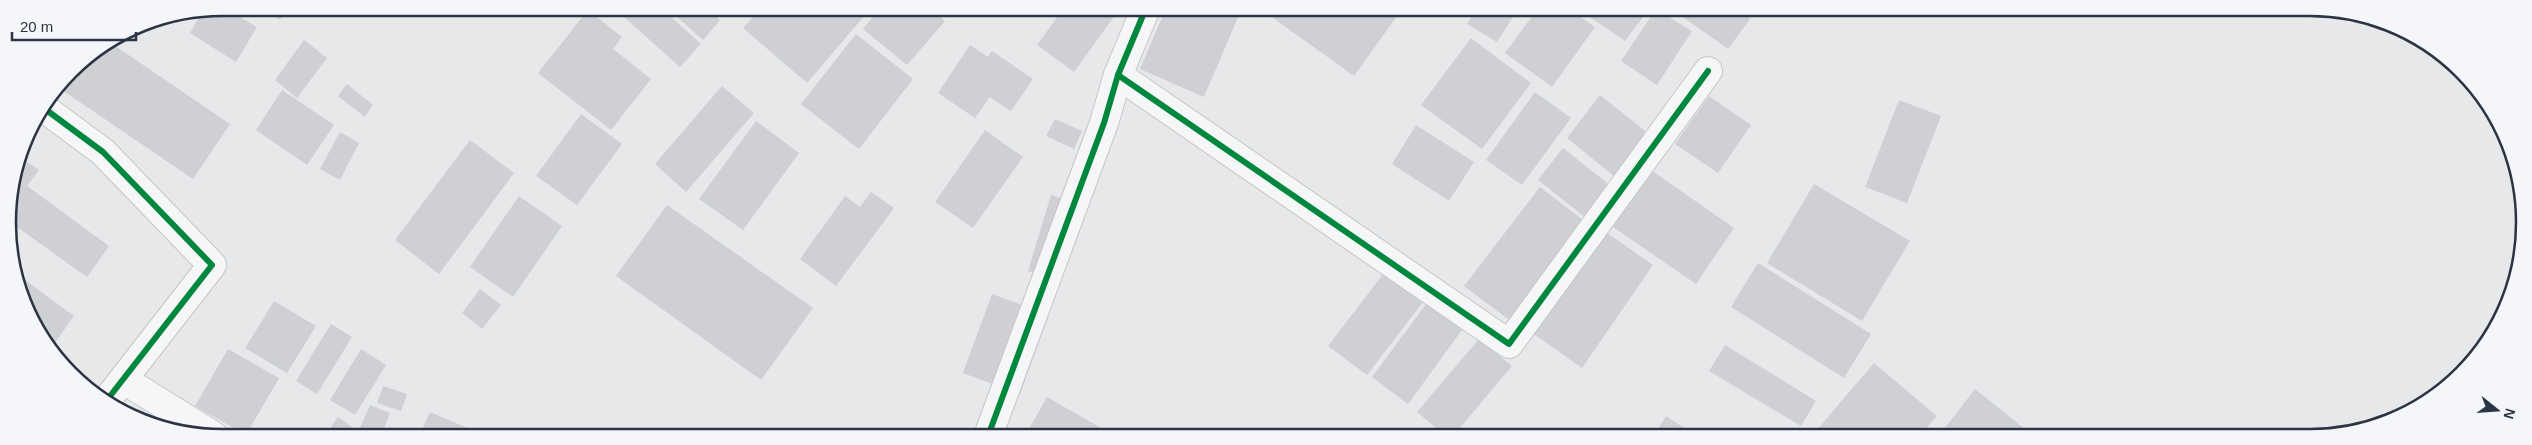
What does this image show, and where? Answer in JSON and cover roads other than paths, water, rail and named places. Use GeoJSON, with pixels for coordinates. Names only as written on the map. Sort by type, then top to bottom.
{"type":"FeatureCollection","features":[{"type":"Feature","properties":{"kind":"street"},"geometry":{"type":"LineString","coordinates":[[991,429],[1104,123],[1118,75],[1143,16]]}},
{"type":"Feature","properties":{"kind":"street"},"geometry":{"type":"LineString","coordinates":[[1118,75],[1509,344],[1708,71]]}},
{"type":"Feature","properties":{"kind":"street"},"geometry":{"type":"LineString","coordinates":[[49,112],[103,152],[212,265],[116,390],[194,427]]}}]}
